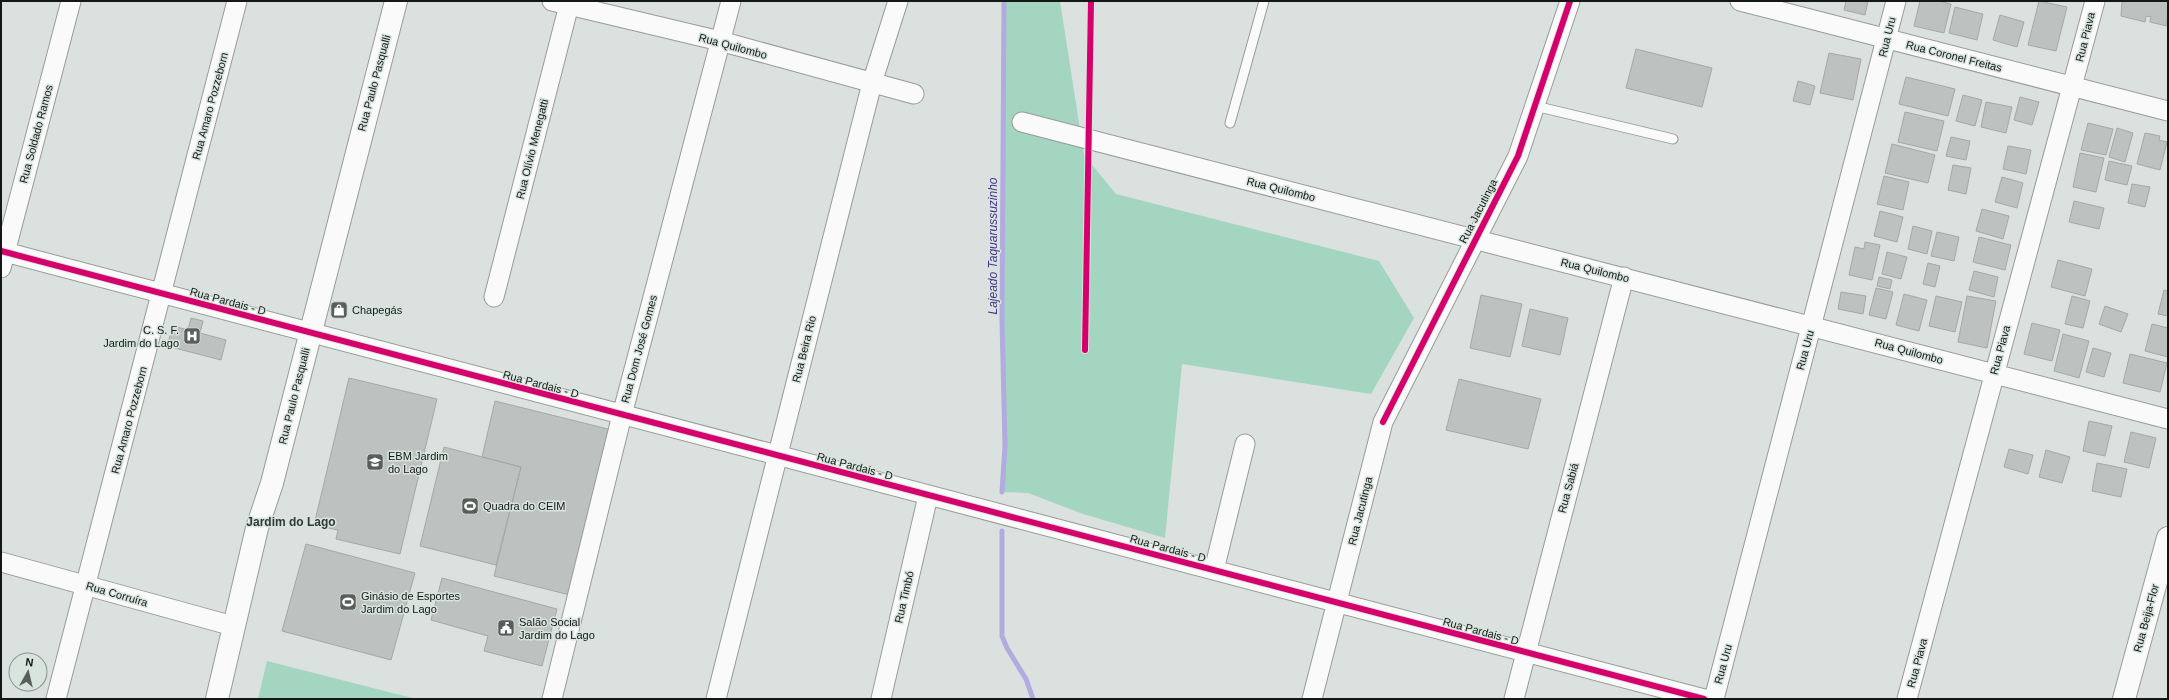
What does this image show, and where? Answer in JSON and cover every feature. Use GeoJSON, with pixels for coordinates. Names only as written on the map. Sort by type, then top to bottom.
{"type":"FeatureCollection","features":[{"type":"Feature","properties":{"kind":"street","name":"Rua Soldado Ramos"},"geometry":{"type":"LineString","coordinates":[[2,257],[70,1]]}},
{"type":"Feature","properties":{"kind":"street","name":"Rua Amaro Pozzeborn"},"geometry":{"type":"LineString","coordinates":[[56,699],[237,1]]}},
{"type":"Feature","properties":{"kind":"street","name":"Rua Paulo Pasqualli"},"geometry":{"type":"LineString","coordinates":[[217,699],[233,626],[396,1]]}},
{"type":"Feature","properties":{"kind":"street","name":"Rua Dom José Gomes"},"geometry":{"type":"LineString","coordinates":[[552,699],[622,415],[731,1]]}},
{"type":"Feature","properties":{"kind":"street","name":"Rua Beira Rio"},"geometry":{"type":"LineString","coordinates":[[716,699],[776,456],[872,83],[898,1]]}},
{"type":"Feature","properties":{"kind":"street","name":"Rua Jacutinga"},"geometry":{"type":"LineString","coordinates":[[1312,699],[1383,422],[1518,156],[1570,1]]}},
{"type":"Feature","properties":{"kind":"street","name":"Rua Coronel Freitas"},"geometry":{"type":"LineString","coordinates":[[1740,1],[2168,111]]}},
{"type":"Feature","properties":{"kind":"street","name":"Rua Uru"},"geometry":{"type":"LineString","coordinates":[[1714,699],[1896,1]]}},
{"type":"Feature","properties":{"kind":"street","name":"Rua Piava"},"geometry":{"type":"LineString","coordinates":[[1907,699],[2095,1]]}},
{"type":"Feature","properties":{"kind":"street","name":"Rua Quilombo"},"geometry":{"type":"LineString","coordinates":[[563,3],[720,41],[914,94]]}},
{"type":"Feature","properties":{"kind":"street","name":"Rua Olívio Menegatti"},"geometry":{"type":"LineString","coordinates":[[494,297],[563,3]]}},
{"type":"Feature","properties":{"kind":"street","name":"Rua Quilombo"},"geometry":{"type":"LineString","coordinates":[[1022,122],[1811,325],[2168,419]]}},
{"type":"Feature","properties":{"kind":"street","name":"Rua Pardais - D"},"geometry":{"type":"LineString","coordinates":[[2,257],[161,294],[1704,699]]}},
{"type":"Feature","properties":{"kind":"street","name":"Rua Sabiá"},"geometry":{"type":"LineString","coordinates":[[1514,699],[1624,277]]}},
{"type":"Feature","properties":{"kind":"street"},"geometry":{"type":"LineString","coordinates":[[1214,570],[1245,444]]}},
{"type":"Feature","properties":{"kind":"street","name":"Rua Timbó"},"geometry":{"type":"LineString","coordinates":[[881,699],[928,496]]}},
{"type":"Feature","properties":{"kind":"street","name":"Rua Beija-Flor"},"geometry":{"type":"LineString","coordinates":[[2124,699],[2168,538]]}},
{"type":"Feature","properties":{"kind":"street","name":"Rua Corruíra"},"geometry":{"type":"LineString","coordinates":[[1,562],[233,626]]}},
{"type":"Feature","properties":{"kind":"lane"},"geometry":{"type":"LineString","coordinates":[[1230,123],[1264,1]]}},
{"type":"Feature","properties":{"kind":"lane"},"geometry":{"type":"LineString","coordinates":[[1535,106],[1673,139]]}},
{"type":"Feature","properties":{"kind":"green space"},"geometry":{"type":"Polygon","coordinates":[[[1001,1],[1060,1],[1084,155],[1116,194],[1379,261],[1414,318],[1371,394],[1182,364],[1165,538],[1083,514],[1028,493],[1002,492],[1005,446],[1002,320],[1004,9],[1001,1]]]}},
{"type":"Feature","properties":{"kind":"green space"},"geometry":{"type":"Polygon","coordinates":[[[267,661],[416,699],[258,699],[267,661]]]}},
{"type":"Feature","properties":{"kind":"building"},"geometry":{"type":"Polygon","coordinates":[[[1846,1],[1868,1],[1865,15],[1844,10],[1846,1]]]}},
{"type":"Feature","properties":{"kind":"building"},"geometry":{"type":"Polygon","coordinates":[[[1920,1],[1939,1],[1951,4],[1944,33],[1914,26],[1920,1]]]}},
{"type":"Feature","properties":{"kind":"building"},"geometry":{"type":"Polygon","coordinates":[[[2039,1],[2067,7],[2056,51],[2028,45],[2039,1]]]}},
{"type":"Feature","properties":{"kind":"building"},"geometry":{"type":"Polygon","coordinates":[[[2122,1],[2168,1],[2167,26],[2150,22],[2151,17],[2146,16],[2145,22],[2121,16],[2122,1]]]}},
{"type":"Feature","properties":{"kind":"building"},"geometry":{"type":"Polygon","coordinates":[[[1955,7],[1983,14],[1977,40],[1949,33],[1955,7]]]}},
{"type":"Feature","properties":{"kind":"building"},"geometry":{"type":"Polygon","coordinates":[[[2000,15],[2024,22],[2017,47],[1993,40],[2000,15]]]}},
{"type":"Feature","properties":{"kind":"building"},"geometry":{"type":"Polygon","coordinates":[[[1636,49],[1712,68],[1702,107],[1626,88],[1636,49]]]}},
{"type":"Feature","properties":{"kind":"building"},"geometry":{"type":"Polygon","coordinates":[[[1829,53],[1861,59],[1853,100],[1820,93],[1829,53]]]}},
{"type":"Feature","properties":{"kind":"building"},"geometry":{"type":"Polygon","coordinates":[[[1906,77],[1955,89],[1948,116],[1899,104],[1906,77]]]}},
{"type":"Feature","properties":{"kind":"building"},"geometry":{"type":"Polygon","coordinates":[[[1798,81],[1815,86],[1810,105],[1793,101],[1798,81]]]}},
{"type":"Feature","properties":{"kind":"building"},"geometry":{"type":"Polygon","coordinates":[[[1963,95],[1982,100],[1975,126],[1956,121],[1963,95]]]}},
{"type":"Feature","properties":{"kind":"building"},"geometry":{"type":"Polygon","coordinates":[[[2020,97],[2039,102],[2032,125],[2014,120],[2020,97]]]}},
{"type":"Feature","properties":{"kind":"building"},"geometry":{"type":"Polygon","coordinates":[[[1986,102],[2012,107],[2006,133],[1981,127],[1986,102]]]}},
{"type":"Feature","properties":{"kind":"building"},"geometry":{"type":"Polygon","coordinates":[[[1905,112],[1944,121],[1937,151],[1898,142],[1905,112]]]}},
{"type":"Feature","properties":{"kind":"building"},"geometry":{"type":"Polygon","coordinates":[[[2088,123],[2113,129],[2106,155],[2081,150],[2088,123]]]}},
{"type":"Feature","properties":{"kind":"building"},"geometry":{"type":"Polygon","coordinates":[[[2117,128],[2133,133],[2125,162],[2109,157],[2117,128]]]}},
{"type":"Feature","properties":{"kind":"building"},"geometry":{"type":"Polygon","coordinates":[[[2145,133],[2160,136],[2159,140],[2167,142],[2160,170],[2137,164],[2145,133]]]}},
{"type":"Feature","properties":{"kind":"building"},"geometry":{"type":"Polygon","coordinates":[[[1951,137],[1970,141],[1966,160],[1946,156],[1951,137]]]}},
{"type":"Feature","properties":{"kind":"building"},"geometry":{"type":"Polygon","coordinates":[[[1892,144],[1935,155],[1928,183],[1885,173],[1892,144]]]}},
{"type":"Feature","properties":{"kind":"building"},"geometry":{"type":"Polygon","coordinates":[[[2008,146],[2031,150],[2026,174],[2003,169],[2008,146]]]}},
{"type":"Feature","properties":{"kind":"building"},"geometry":{"type":"Polygon","coordinates":[[[2080,153],[2104,158],[2096,192],[2073,187],[2080,153]]]}},
{"type":"Feature","properties":{"kind":"building"},"geometry":{"type":"Polygon","coordinates":[[[2109,161],[2132,166],[2127,185],[2105,180],[2109,161]]]}},
{"type":"Feature","properties":{"kind":"building"},"geometry":{"type":"Polygon","coordinates":[[[1953,165],[1971,168],[1966,194],[1948,190],[1953,165]]]}},
{"type":"Feature","properties":{"kind":"building"},"geometry":{"type":"Polygon","coordinates":[[[1884,176],[1909,182],[1903,210],[1877,204],[1884,176]]]}},
{"type":"Feature","properties":{"kind":"building"},"geometry":{"type":"Polygon","coordinates":[[[2002,177],[2023,183],[2017,208],[1995,202],[2002,177]]]}},
{"type":"Feature","properties":{"kind":"building"},"geometry":{"type":"Polygon","coordinates":[[[2132,184],[2150,187],[2145,207],[2128,203],[2132,184]]]}},
{"type":"Feature","properties":{"kind":"building"},"geometry":{"type":"Polygon","coordinates":[[[2074,201],[2104,208],[2099,229],[2069,222],[2074,201]]]}},
{"type":"Feature","properties":{"kind":"building"},"geometry":{"type":"Polygon","coordinates":[[[1982,209],[2009,216],[2003,239],[1976,231],[1982,209]]]}},
{"type":"Feature","properties":{"kind":"building"},"geometry":{"type":"Polygon","coordinates":[[[1880,211],[1903,217],[1897,242],[1874,236],[1880,211]]]}},
{"type":"Feature","properties":{"kind":"building"},"geometry":{"type":"Polygon","coordinates":[[[1913,226],[1932,231],[1927,254],[1908,249],[1913,226]]]}},
{"type":"Feature","properties":{"kind":"building"},"geometry":{"type":"Polygon","coordinates":[[[1937,232],[1959,237],[1954,261],[1931,256],[1937,232]]]}},
{"type":"Feature","properties":{"kind":"building"},"geometry":{"type":"Polygon","coordinates":[[[1979,237],[2011,245],[2005,270],[1973,262],[1979,237]]]}},
{"type":"Feature","properties":{"kind":"building"},"geometry":{"type":"Polygon","coordinates":[[[1865,242],[1880,245],[1872,280],[1849,275],[1855,247],[1864,249],[1865,242]]]}},
{"type":"Feature","properties":{"kind":"building"},"geometry":{"type":"Polygon","coordinates":[[[1887,252],[1907,257],[1901,279],[1882,274],[1887,252]]]}},
{"type":"Feature","properties":{"kind":"building"},"geometry":{"type":"Polygon","coordinates":[[[2058,260],[2092,269],[2085,296],[2051,287],[2058,260]]]}},
{"type":"Feature","properties":{"kind":"building"},"geometry":{"type":"Polygon","coordinates":[[[1928,263],[1940,266],[1935,287],[1923,284],[1928,263]]]}},
{"type":"Feature","properties":{"kind":"building"},"geometry":{"type":"Polygon","coordinates":[[[1974,271],[1998,277],[1994,297],[1969,290],[1974,271]]]}},
{"type":"Feature","properties":{"kind":"building"},"geometry":{"type":"Polygon","coordinates":[[[1879,277],[1892,280],[1890,289],[1877,286],[1879,277]]]}},
{"type":"Feature","properties":{"kind":"building"},"geometry":{"type":"Polygon","coordinates":[[[1876,288],[1893,292],[1886,319],[1869,315],[1876,288]]]}},
{"type":"Feature","properties":{"kind":"building"},"geometry":{"type":"Polygon","coordinates":[[[2164,290],[2168,291],[2168,316],[2158,314],[2164,290]]]}},
{"type":"Feature","properties":{"kind":"building"},"geometry":{"type":"Polygon","coordinates":[[[1841,292],[1866,296],[1863,314],[1838,309],[1841,292]]]}},
{"type":"Feature","properties":{"kind":"building"},"geometry":{"type":"Polygon","coordinates":[[[1904,294],[1927,300],[1919,331],[1896,325],[1904,294]]]}},
{"type":"Feature","properties":{"kind":"building"},"geometry":{"type":"Polygon","coordinates":[[[1481,295],[1522,304],[1510,357],[1470,348],[1481,295]]]}},
{"type":"Feature","properties":{"kind":"building"},"geometry":{"type":"Polygon","coordinates":[[[1936,296],[1962,302],[1955,332],[1929,326],[1936,296]]]}},
{"type":"Feature","properties":{"kind":"building"},"geometry":{"type":"Polygon","coordinates":[[[1967,296],[1996,301],[1987,348],[1958,342],[1967,296]]]}},
{"type":"Feature","properties":{"kind":"building"},"geometry":{"type":"Polygon","coordinates":[[[2072,296],[2090,301],[2083,328],[2065,324],[2072,296]]]}},
{"type":"Feature","properties":{"kind":"building"},"geometry":{"type":"Polygon","coordinates":[[[2105,306],[2128,314],[2121,332],[2099,324],[2105,306]]]}},
{"type":"Feature","properties":{"kind":"building"},"geometry":{"type":"Polygon","coordinates":[[[1530,309],[1568,318],[1560,355],[1522,346],[1530,309]]]}},
{"type":"Feature","properties":{"kind":"building","name":"C. S. F. Jardim do Lago"},"geometry":{"type":"Polygon","coordinates":[[[191,318],[203,321],[200,333],[226,340],[221,360],[167,346],[173,326],[188,330],[191,318]]]}},
{"type":"Feature","properties":{"kind":"building"},"geometry":{"type":"Polygon","coordinates":[[[2032,323],[2060,330],[2052,361],[2024,354],[2032,323]]]}},
{"type":"Feature","properties":{"kind":"building"},"geometry":{"type":"Polygon","coordinates":[[[2152,324],[2168,328],[2168,357],[2145,351],[2152,324]]]}},
{"type":"Feature","properties":{"kind":"building"},"geometry":{"type":"Polygon","coordinates":[[[2063,334],[2089,341],[2079,378],[2054,371],[2063,334]]]}},
{"type":"Feature","properties":{"kind":"building"},"geometry":{"type":"Polygon","coordinates":[[[2093,348],[2111,353],[2104,377],[2086,372],[2093,348]]]}},
{"type":"Feature","properties":{"kind":"building"},"geometry":{"type":"Polygon","coordinates":[[[2130,354],[2167,363],[2160,392],[2123,383],[2130,354]]]}},
{"type":"Feature","properties":{"kind":"building","name":"EBM Jardim do Lago"},"geometry":{"type":"Polygon","coordinates":[[[349,378],[437,399],[400,554],[336,539],[338,530],[314,525],[349,378]]]}},
{"type":"Feature","properties":{"kind":"building"},"geometry":{"type":"Polygon","coordinates":[[[1459,379],[1541,399],[1528,449],[1446,430],[1459,379]]]}},
{"type":"Feature","properties":{"kind":"building"},"geometry":{"type":"Polygon","coordinates":[[[495,401],[612,430],[570,595],[494,576],[521,467],[482,457],[495,401]]]}},
{"type":"Feature","properties":{"kind":"building"},"geometry":{"type":"Polygon","coordinates":[[[2089,421],[2112,426],[2105,456],[2083,451],[2089,421]]]}},
{"type":"Feature","properties":{"kind":"building"},"geometry":{"type":"Polygon","coordinates":[[[2131,432],[2156,438],[2149,468],[2124,462],[2131,432]]]}},
{"type":"Feature","properties":{"kind":"building","name":"Quadra do CEIM"},"geometry":{"type":"Polygon","coordinates":[[[444,447],[521,467],[496,565],[420,546],[444,447]]]}},
{"type":"Feature","properties":{"kind":"building"},"geometry":{"type":"Polygon","coordinates":[[[2009,449],[2033,455],[2028,474],[2004,467],[2009,449]]]}},
{"type":"Feature","properties":{"kind":"building"},"geometry":{"type":"Polygon","coordinates":[[[2046,450],[2070,457],[2062,483],[2039,477],[2046,450]]]}},
{"type":"Feature","properties":{"kind":"building"},"geometry":{"type":"Polygon","coordinates":[[[2097,463],[2127,469],[2121,497],[2092,491],[2097,463]]]}},
{"type":"Feature","properties":{"kind":"building","name":"Ginásio de Esportes Jardim do Lago"},"geometry":{"type":"Polygon","coordinates":[[[306,544],[415,573],[391,660],[282,631],[306,544]]]}},
{"type":"Feature","properties":{"kind":"building","name":"Salão Social Jardim do Lago"},"geometry":{"type":"Polygon","coordinates":[[[442,578],[557,609],[542,666],[484,651],[488,636],[431,620],[442,578]]]}},
{"type":"Feature","properties":{"kind":"waterway","name":"Lajeado Taquarussuzinho"},"geometry":{"type":"LineString","coordinates":[[1002,492],[1005,446],[1002,320],[1004,1]]}},
{"type":"Feature","properties":{"kind":"waterway","name":"Lajeado Taquarussuzinho"},"geometry":{"type":"LineString","coordinates":[[1002,531],[1002,636],[1007,648],[1026,679],[1033,699]]}},
{"type":"Feature","properties":{"kind":"cycle path"},"geometry":{"type":"LineString","coordinates":[[1085,350],[1091,1]]}},
{"type":"Feature","properties":{"kind":"cycle path"},"geometry":{"type":"LineString","coordinates":[[1383,422],[1518,156],[1570,1]]}},
{"type":"Feature","properties":{"kind":"cycle path"},"geometry":{"type":"LineString","coordinates":[[1,251],[1704,699]]}},
{"type":"Feature","properties":{"kind":"place","name":"Chapegás"},"geometry":{"type":"Point","coordinates":[339,310]}},
{"type":"Feature","properties":{"kind":"place","name":"C. S. F. Jardim do Lago"},"geometry":{"type":"Point","coordinates":[192,336]}},
{"type":"Feature","properties":{"kind":"place","name":"EBM Jardim do Lago"},"geometry":{"type":"Point","coordinates":[375,462]}},
{"type":"Feature","properties":{"kind":"place","name":"Quadra do CEIM"},"geometry":{"type":"Point","coordinates":[470,506]}},
{"type":"Feature","properties":{"kind":"place","name":"Ginásio de Esportes Jardim do Lago"},"geometry":{"type":"Point","coordinates":[348,602]}},
{"type":"Feature","properties":{"kind":"place","name":"Salão Social Jardim do Lago"},"geometry":{"type":"Point","coordinates":[506,628]}},
{"type":"Feature","properties":{"kind":"district","name":"Jardim do Lago"},"geometry":{"type":"Point","coordinates":[291,522]}}]}
